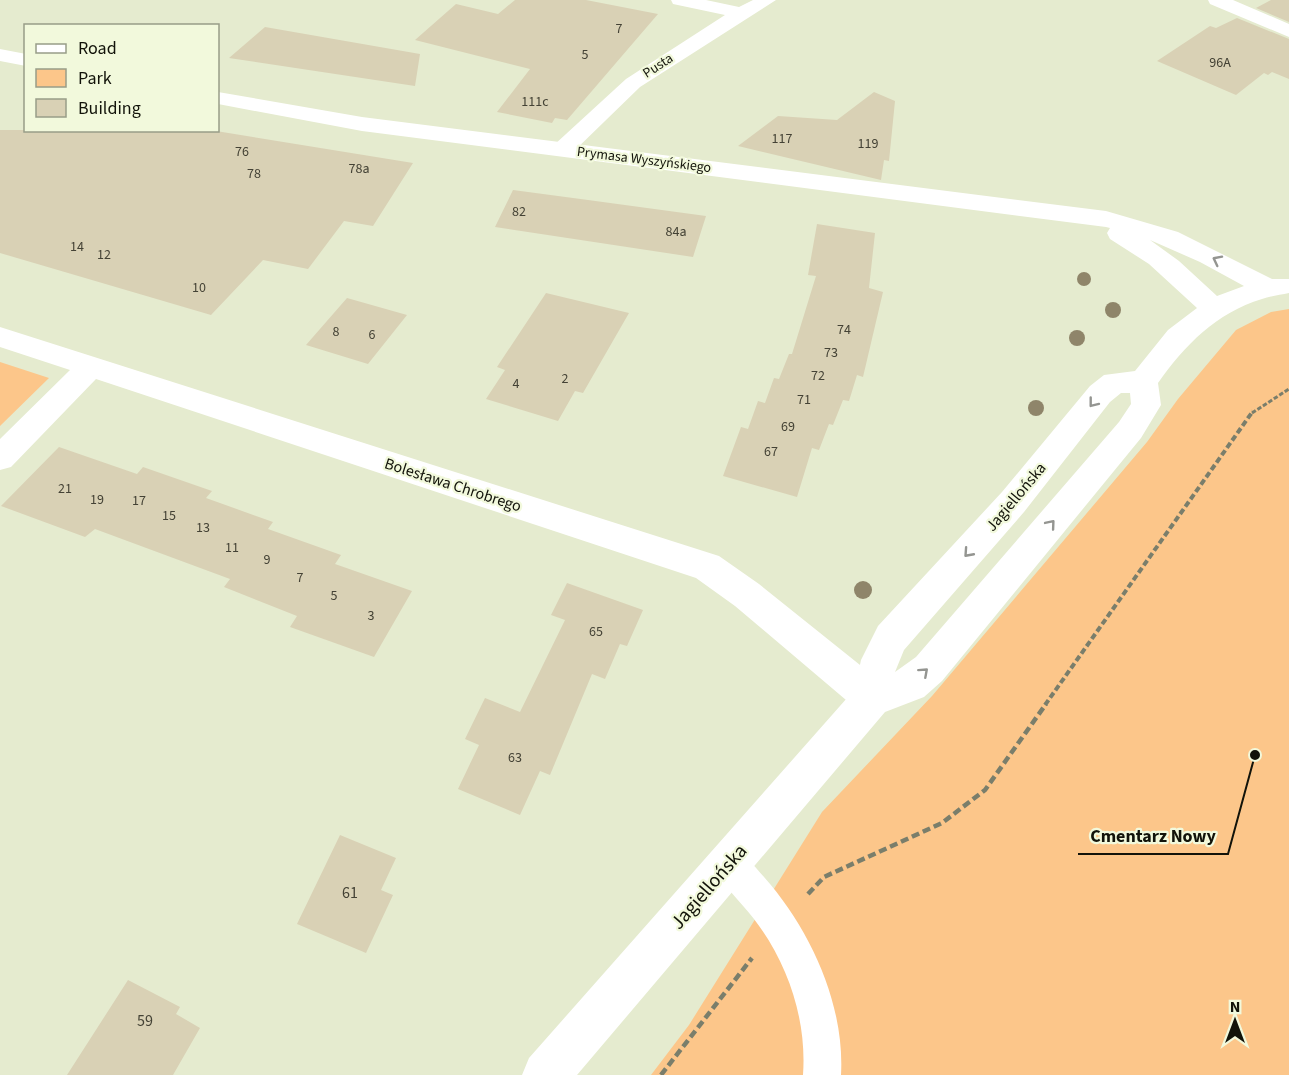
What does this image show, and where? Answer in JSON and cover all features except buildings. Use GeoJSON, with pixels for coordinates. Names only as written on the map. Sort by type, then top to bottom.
{"type":"FeatureCollection","features":[{"type":"Feature","properties":{"kind":"street"},"geometry":{"type":"LineString","coordinates":[[680,0],[741,14]]}},
{"type":"Feature","properties":{"kind":"street","name":"Pusta"},"geometry":{"type":"LineString","coordinates":[[562,150],[633,82],[767,0]]}},
{"type":"Feature","properties":{"kind":"street"},"geometry":{"type":"LineString","coordinates":[[1217,0],[1289,31]]}},
{"type":"Feature","properties":{"kind":"street"},"geometry":{"type":"LineString","coordinates":[[0,55],[24,60]]}},
{"type":"Feature","properties":{"kind":"street","name":"Prymasa Wyszyńskiego"},"geometry":{"type":"LineString","coordinates":[[219,98],[362,124],[1144,226],[1279,287]]}},
{"type":"Feature","properties":{"kind":"street","name":"Prymasa Wyszyńskiego"},"geometry":{"type":"LineString","coordinates":[[1072,216],[1114,230],[1138,242],[1214,309],[1279,287]]}},
{"type":"Feature","properties":{"kind":"street"},"geometry":{"type":"LineString","coordinates":[[1143,381],[1178,337],[1214,309]]}},
{"type":"Feature","properties":{"kind":"street","name":"Bolesława Chrobrego"},"geometry":{"type":"LineString","coordinates":[[0,337],[707,567],[747,595],[872,698]]}},
{"type":"Feature","properties":{"kind":"street"},"geometry":{"type":"LineString","coordinates":[[0,458],[90,368]]}},
{"type":"Feature","properties":{"kind":"street","name":"Jagiellońska"},"geometry":{"type":"LineString","coordinates":[[546,1075],[872,698],[911,684],[929,669],[1130,430],[1146,405],[1143,381],[1114,383],[1100,394],[1013,502],[891,638],[879,660],[872,698]]}},
{"type":"Feature","properties":{"kind":"lane"},"geometry":{"type":"LineString","coordinates":[[730,864],[779,925],[811,991],[824,1060],[822,1075]]}},
{"type":"Feature","properties":{"kind":"path"},"geometry":{"type":"LineString","coordinates":[[661,1075],[779,925],[824,877],[942,823],[985,790],[1253,411],[1289,389]]}},
{"type":"Feature","properties":{"kind":"green space"},"geometry":{"type":"Polygon","coordinates":[[[1289,309],[1289,1075],[651,1075],[689,1025],[822,812],[932,696],[1147,442],[1178,399],[1236,330],[1271,312],[1289,309]]]}},
{"type":"Feature","properties":{"kind":"green space"},"geometry":{"type":"Polygon","coordinates":[[[0,362],[49,378],[0,426],[0,362]]]}},
{"type":"Feature","properties":{"kind":"place","name":"Cmentarz Nowy"},"geometry":{"type":"Point","coordinates":[1255,755]}}]}
